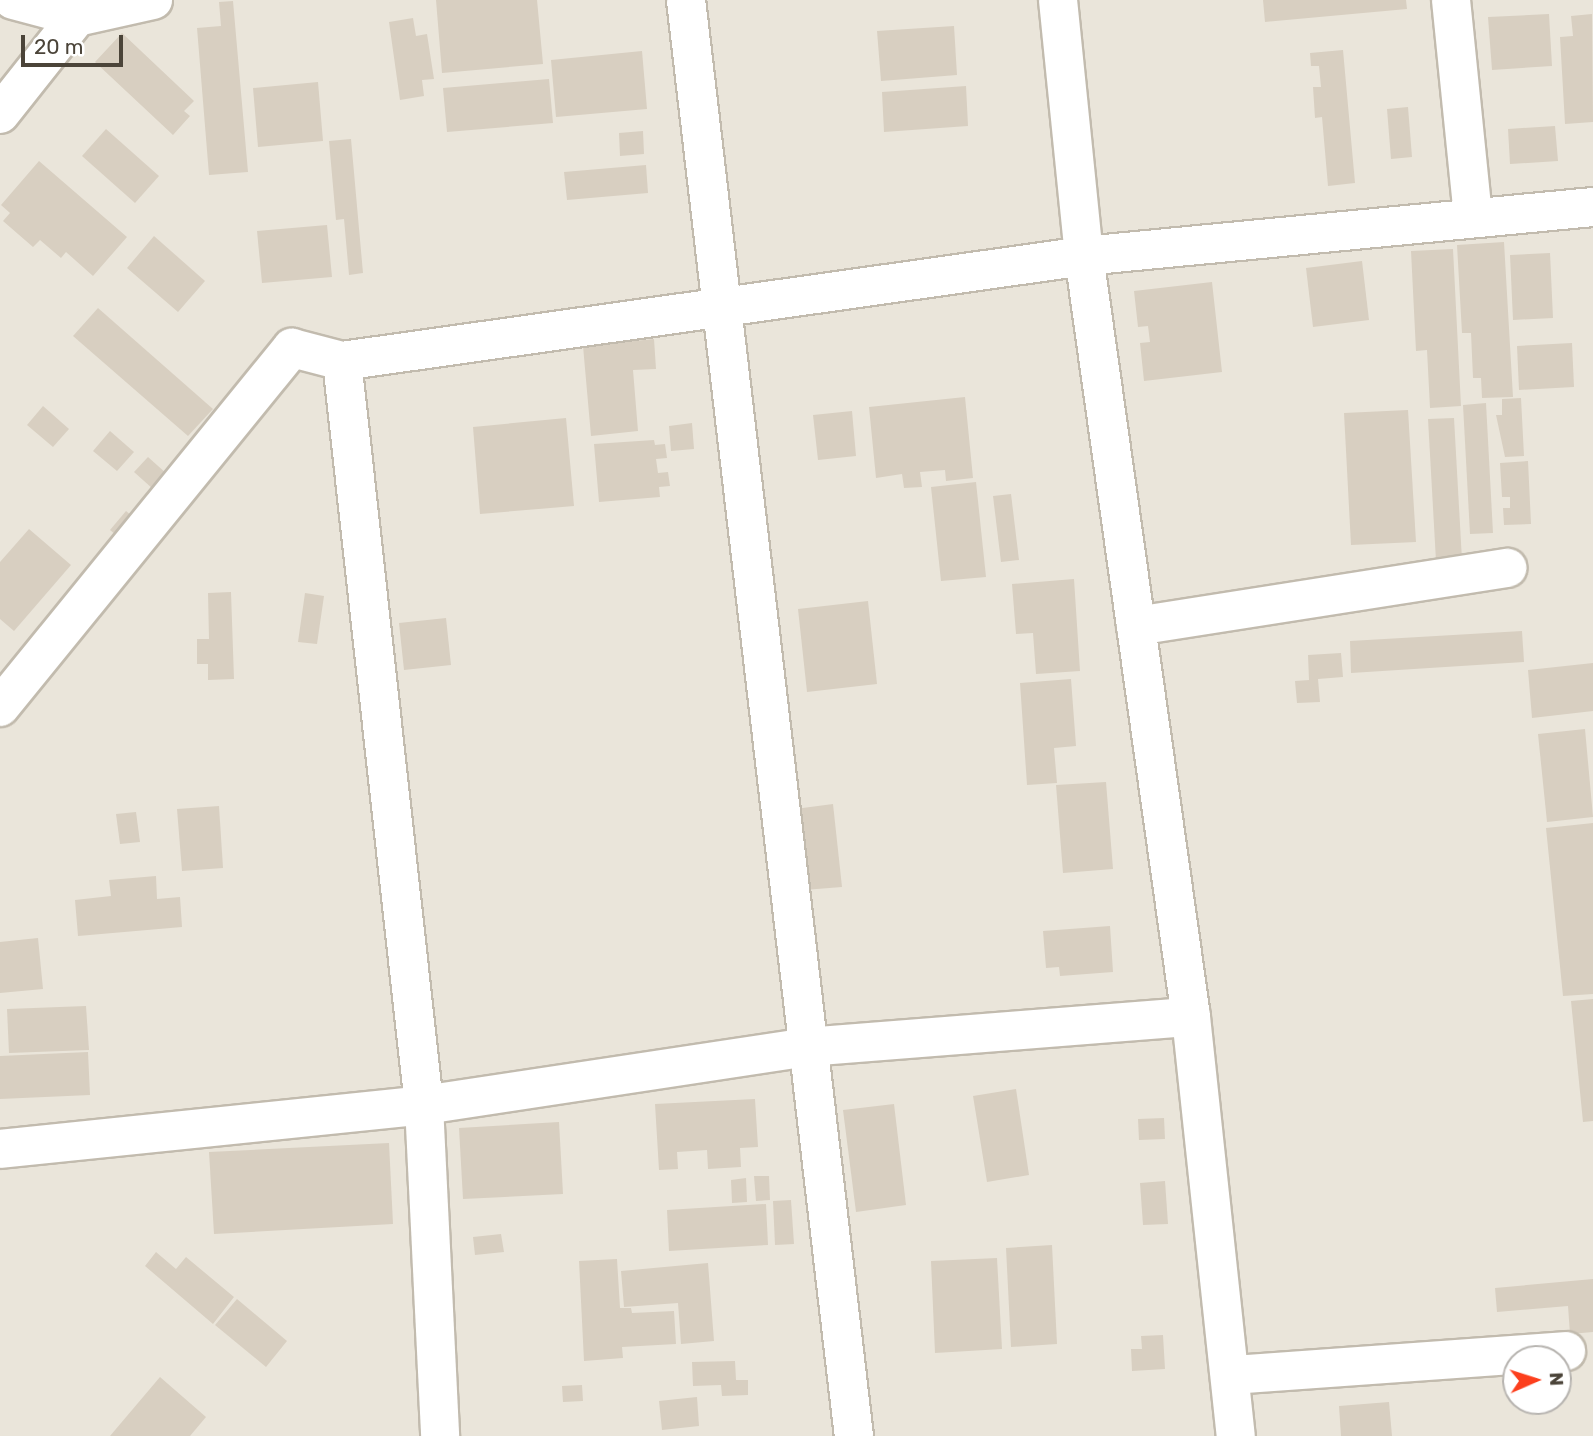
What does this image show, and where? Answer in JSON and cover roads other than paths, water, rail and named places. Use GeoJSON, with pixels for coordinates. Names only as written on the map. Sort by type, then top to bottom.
{"type":"FeatureCollection","features":[{"type":"Feature","properties":{"kind":"street"},"geometry":{"type":"LineString","coordinates":[[13,0],[77,17],[153,0]]}},
{"type":"Feature","properties":{"kind":"street"},"geometry":{"type":"LineString","coordinates":[[686,0],[806,1047],[855,1436]]}},
{"type":"Feature","properties":{"kind":"street"},"geometry":{"type":"LineString","coordinates":[[1058,0],[1084,256],[1191,1017],[1232,1375],[1236,1436]]}},
{"type":"Feature","properties":{"kind":"street"},"geometry":{"type":"LineString","coordinates":[[1451,0],[1473,216]]}},
{"type":"Feature","properties":{"kind":"street"},"geometry":{"type":"LineString","coordinates":[[0,114],[77,17]]}},
{"type":"Feature","properties":{"kind":"street"},"geometry":{"type":"LineString","coordinates":[[0,707],[292,348],[342,361],[1084,256],[1473,216],[1593,207]]}},
{"type":"Feature","properties":{"kind":"street"},"geometry":{"type":"LineString","coordinates":[[342,361],[424,1105],[440,1436]]}},
{"type":"Feature","properties":{"kind":"street"},"geometry":{"type":"LineString","coordinates":[[1136,626],[1508,568]]}},
{"type":"Feature","properties":{"kind":"street"},"geometry":{"type":"LineString","coordinates":[[0,1149],[424,1105],[806,1047],[1191,1017]]}},
{"type":"Feature","properties":{"kind":"street"},"geometry":{"type":"LineString","coordinates":[[1232,1375],[1502,1356]]}}]}
